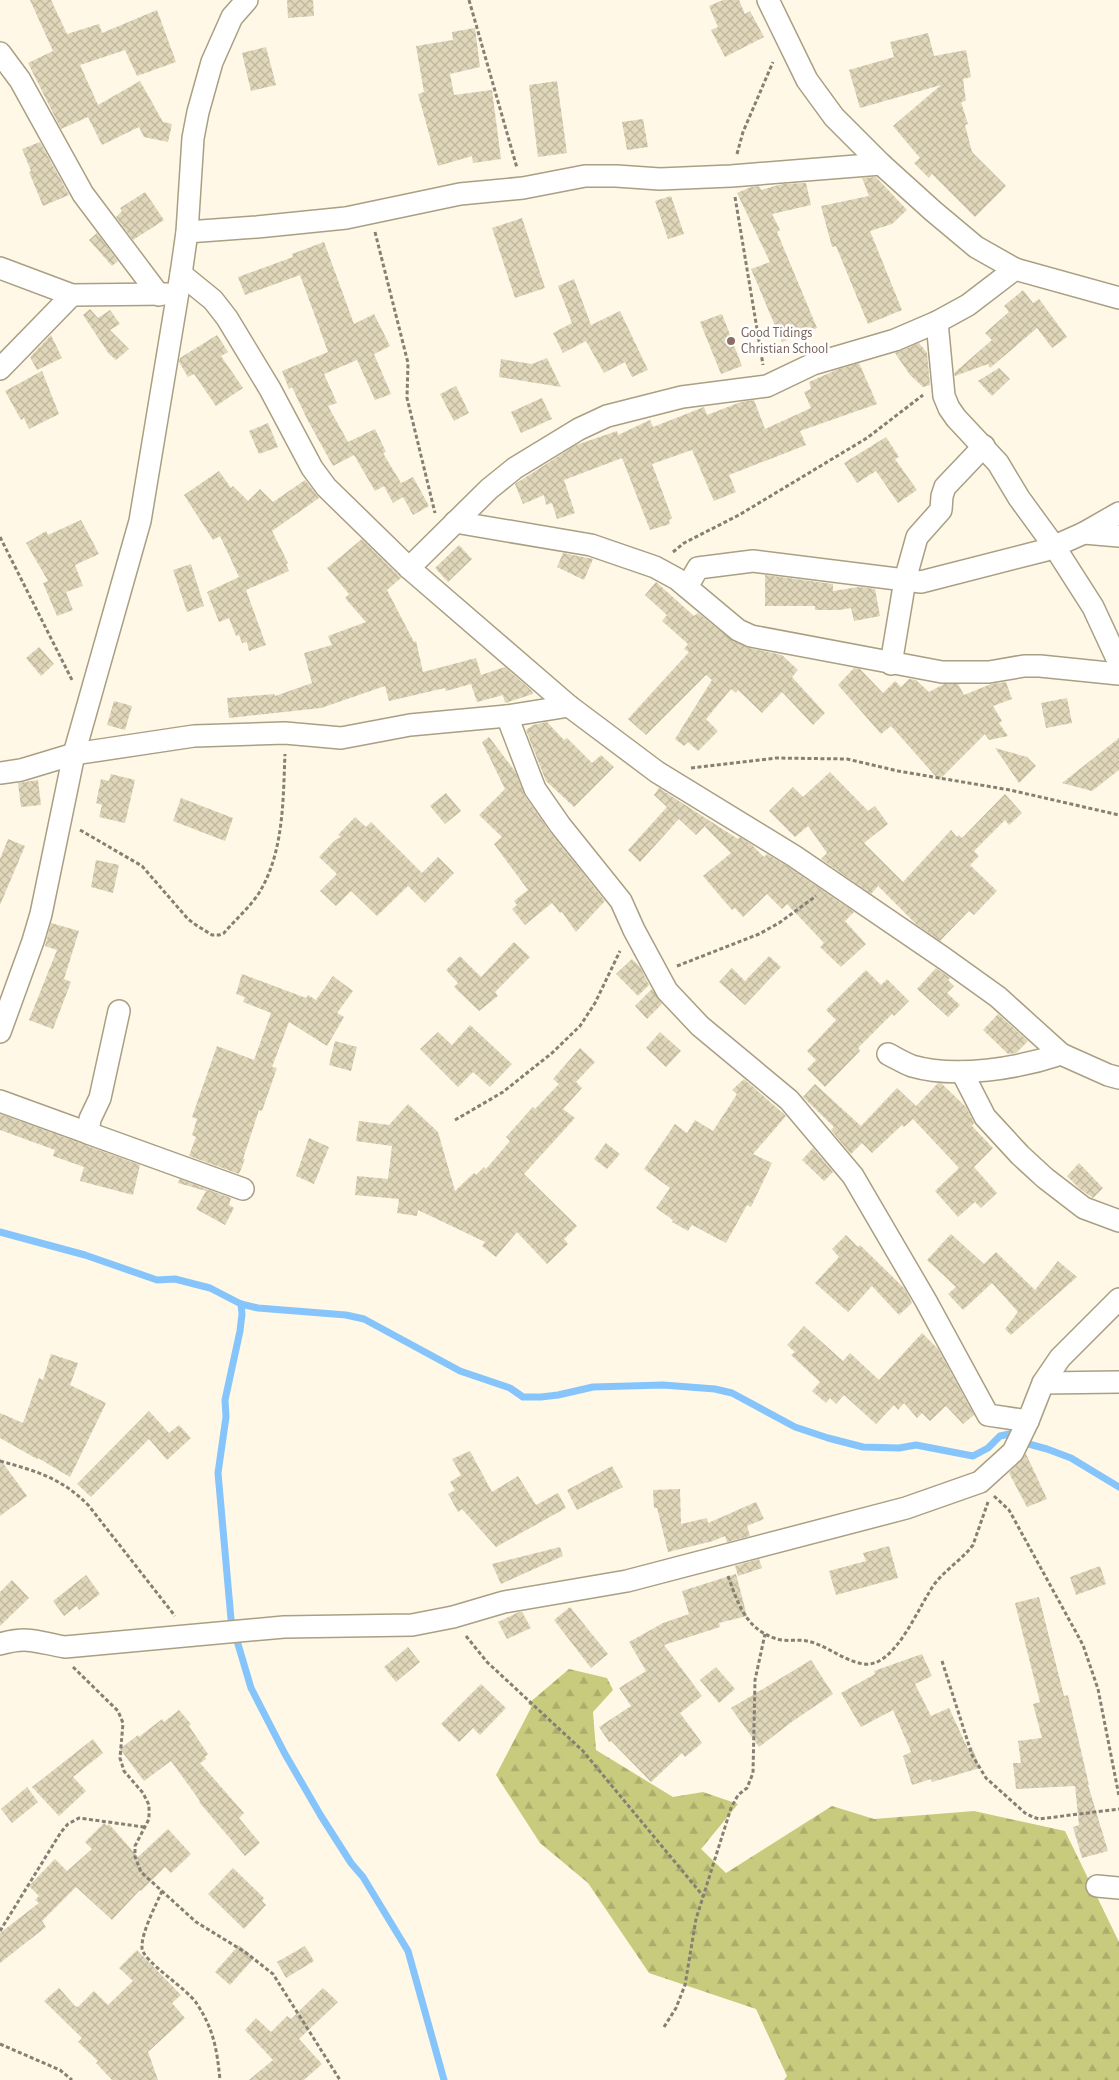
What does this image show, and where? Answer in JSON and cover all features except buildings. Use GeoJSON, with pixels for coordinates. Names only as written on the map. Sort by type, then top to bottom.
{"type":"FeatureCollection","features":[{"type":"Feature","properties":{"kind":"street"},"geometry":{"type":"LineString","coordinates":[[0,1032],[33,941],[74,754],[140,521],[172,287],[187,232],[193,138],[200,103],[212,62],[232,17],[247,0]]}},
{"type":"Feature","properties":{"kind":"street"},"geometry":{"type":"LineString","coordinates":[[768,0],[807,80],[834,117],[881,164],[933,211],[976,246],[1015,269],[1119,298]]}},
{"type":"Feature","properties":{"kind":"street"},"geometry":{"type":"LineString","coordinates":[[0,53],[20,80],[83,194],[172,287]]}},
{"type":"Feature","properties":{"kind":"street"},"geometry":{"type":"LineString","coordinates":[[187,232],[346,218],[460,194],[522,188],[585,176],[660,179],[731,176],[881,164]]}},
{"type":"Feature","properties":{"kind":"street"},"geometry":{"type":"LineString","coordinates":[[0,268],[72,295],[172,287],[212,300],[226,318],[270,389],[318,478],[409,568],[569,706],[657,772],[834,882],[998,997],[1061,1054],[1119,1078]]}},
{"type":"Feature","properties":{"kind":"street"},"geometry":{"type":"LineString","coordinates":[[409,568],[489,489],[515,468],[579,429],[607,416],[682,397],[767,386],[813,364],[895,340],[937,322],[968,305],[1015,269]]}},
{"type":"Feature","properties":{"kind":"street"},"geometry":{"type":"LineString","coordinates":[[0,369],[72,295]]}},
{"type":"Feature","properties":{"kind":"street"},"geometry":{"type":"LineString","coordinates":[[937,322],[944,396],[949,408],[1003,470],[1018,498],[1054,546],[1090,602],[1119,663]]}},
{"type":"Feature","properties":{"kind":"street"},"geometry":{"type":"LineString","coordinates":[[891,664],[905,580],[917,537],[941,510],[945,487],[984,446]]}},
{"type":"Feature","properties":{"kind":"street"},"geometry":{"type":"LineString","coordinates":[[687,588],[698,568],[745,561],[925,581],[1046,550],[1084,533],[1119,513]]}},
{"type":"Feature","properties":{"kind":"street"},"geometry":{"type":"LineString","coordinates":[[448,530],[591,545],[655,567],[677,579],[738,630],[751,636],[891,664],[950,673],[989,672],[1024,666],[1040,666],[1119,674]]}},
{"type":"Feature","properties":{"kind":"street"},"geometry":{"type":"LineString","coordinates":[[1084,533],[1119,536]]}},
{"type":"Feature","properties":{"kind":"street"},"geometry":{"type":"LineString","coordinates":[[0,773],[21,770],[74,754],[194,736],[286,733],[341,738],[410,725],[507,716],[569,706]]}},
{"type":"Feature","properties":{"kind":"street"},"geometry":{"type":"LineString","coordinates":[[507,716],[535,789],[560,825],[612,888],[628,913],[634,930],[667,991],[700,1026],[781,1092],[796,1107],[853,1176],[926,1301],[988,1415],[1028,1422]]}},
{"type":"Feature","properties":{"kind":"street"},"geometry":{"type":"LineString","coordinates":[[88,1133],[90,1118],[100,1098],[120,1011]]}},
{"type":"Feature","properties":{"kind":"street"},"geometry":{"type":"LineString","coordinates":[[888,1054],[912,1066],[962,1072],[1010,1068],[1061,1054]]}},
{"type":"Feature","properties":{"kind":"street"},"geometry":{"type":"LineString","coordinates":[[962,1072],[985,1117],[1020,1155],[1045,1178],[1084,1208],[1119,1221]]}},
{"type":"Feature","properties":{"kind":"street"},"geometry":{"type":"LineString","coordinates":[[0,1101],[243,1189]]}},
{"type":"Feature","properties":{"kind":"street"},"geometry":{"type":"LineString","coordinates":[[0,1644],[18,1639],[35,1640],[65,1647],[284,1627],[412,1625],[453,1617],[504,1602],[627,1581],[906,1508],[980,1482],[1013,1452],[1028,1422],[1043,1383],[1060,1358],[1119,1299]]}},
{"type":"Feature","properties":{"kind":"street"},"geometry":{"type":"LineString","coordinates":[[1043,1383],[1119,1382]]}},
{"type":"Feature","properties":{"kind":"street"},"geometry":{"type":"LineString","coordinates":[[1097,1886],[1119,1888]]}},
{"type":"Feature","properties":{"kind":"path"},"geometry":{"type":"LineString","coordinates":[[469,0],[522,188]]}},
{"type":"Feature","properties":{"kind":"path"},"geometry":{"type":"LineString","coordinates":[[767,386],[731,176],[743,132],[786,34]]}},
{"type":"Feature","properties":{"kind":"path"},"geometry":{"type":"LineString","coordinates":[[370,212],[408,363],[407,398],[448,530]]}},
{"type":"Feature","properties":{"kind":"path"},"geometry":{"type":"LineString","coordinates":[[655,567],[684,543],[739,515],[867,438],[942,380]]}},
{"type":"Feature","properties":{"kind":"path"},"geometry":{"type":"LineString","coordinates":[[0,537],[75,686],[90,703]]}},
{"type":"Feature","properties":{"kind":"path"},"geometry":{"type":"LineString","coordinates":[[61,818],[142,866],[188,918],[212,935],[219,935],[224,933],[259,893],[270,867],[282,814],[286,733]]}},
{"type":"Feature","properties":{"kind":"path"},"geometry":{"type":"LineString","coordinates":[[657,772],[776,758],[847,759],[898,771],[1010,790],[1119,815]]}},
{"type":"Feature","properties":{"kind":"path"},"geometry":{"type":"LineString","coordinates":[[656,973],[759,934],[780,923],[834,882]]}},
{"type":"Feature","properties":{"kind":"path"},"geometry":{"type":"LineString","coordinates":[[455,1120],[503,1092],[552,1053],[580,1026],[595,1003],[610,969],[634,930]]}},
{"type":"Feature","properties":{"kind":"path"},"geometry":{"type":"LineString","coordinates":[[0,1461],[44,1474],[76,1493],[89,1506],[191,1636]]}},
{"type":"Feature","properties":{"kind":"path"},"geometry":{"type":"LineString","coordinates":[[720,1556],[742,1614],[765,1634],[778,1640],[813,1642],[850,1660],[865,1664],[878,1663],[891,1654],[937,1581],[973,1545],[991,1494],[1009,1510],[1083,1645],[1098,1689],[1119,1796]]}},
{"type":"Feature","properties":{"kind":"path"},"geometry":{"type":"LineString","coordinates":[[453,1617],[487,1662],[583,1751],[704,1897]]}},
{"type":"Feature","properties":{"kind":"path"},"geometry":{"type":"LineString","coordinates":[[664,2027],[676,2008],[685,1985],[696,1919],[731,1808],[738,1795],[747,1788],[753,1773],[755,1680],[765,1634]]}},
{"type":"Feature","properties":{"kind":"path"},"geometry":{"type":"LineString","coordinates":[[50,1644],[118,1711],[123,1723],[120,1750],[124,1771],[143,1793],[148,1805],[149,1819],[135,1846],[135,1857],[141,1872],[203,1927],[245,1952],[273,1974],[340,2080]]}},
{"type":"Feature","properties":{"kind":"path"},"geometry":{"type":"LineString","coordinates":[[942,1661],[972,1755],[977,1765],[986,1778],[1025,1813],[1039,1819],[1119,1809]]}},
{"type":"Feature","properties":{"kind":"path"},"geometry":{"type":"LineString","coordinates":[[0,1931],[61,1832],[68,1824],[79,1818],[144,1827]]}},
{"type":"Feature","properties":{"kind":"path"},"geometry":{"type":"LineString","coordinates":[[162,1890],[142,1941],[142,1952],[147,1959],[183,1987],[196,2002],[216,2043],[220,2080]]}},
{"type":"Feature","properties":{"kind":"path"},"geometry":{"type":"LineString","coordinates":[[0,2044],[60,2070],[72,2080]]}},
{"type":"Feature","properties":{"kind":"green space"},"geometry":{"type":"Polygon","coordinates":[[[569,1669],[607,1678],[613,1690],[593,1712],[596,1750],[673,1797],[703,1792],[738,1804],[701,1849],[726,1873],[832,1806],[874,1819],[974,1811],[1065,1831],[1119,1942],[1119,2080],[784,2080],[787,2076],[756,2009],[649,1973],[588,1883],[540,1843],[496,1775],[532,1706],[528,1704],[569,1669]]]}},
{"type":"Feature","properties":{"kind":"waterway"},"geometry":{"type":"LineString","coordinates":[[0,1232],[85,1255],[157,1280],[175,1279],[210,1288],[241,1304],[258,1308],[346,1315],[364,1319],[460,1371],[510,1388],[523,1397],[558,1395],[593,1387],[663,1385],[715,1389],[732,1393],[795,1427],[828,1438],[863,1447],[899,1448],[916,1445],[973,1456],[988,1448],[1000,1436],[1014,1433]]}},
{"type":"Feature","properties":{"kind":"waterway"},"geometry":{"type":"LineString","coordinates":[[231,1619],[218,1473],[226,1417],[225,1400],[240,1331],[241,1304]]}},
{"type":"Feature","properties":{"kind":"waterway"},"geometry":{"type":"LineString","coordinates":[[1025,1443],[1071,1458],[1119,1487]]}},
{"type":"Feature","properties":{"kind":"waterway"},"geometry":{"type":"LineString","coordinates":[[235,1634],[251,1688],[285,1754],[321,1816],[351,1863],[363,1877],[408,1951],[444,2080]]}},
{"type":"Feature","properties":{"kind":"place","name":"Good Tidings Christian School"},"geometry":{"type":"Point","coordinates":[731,341]}}]}
